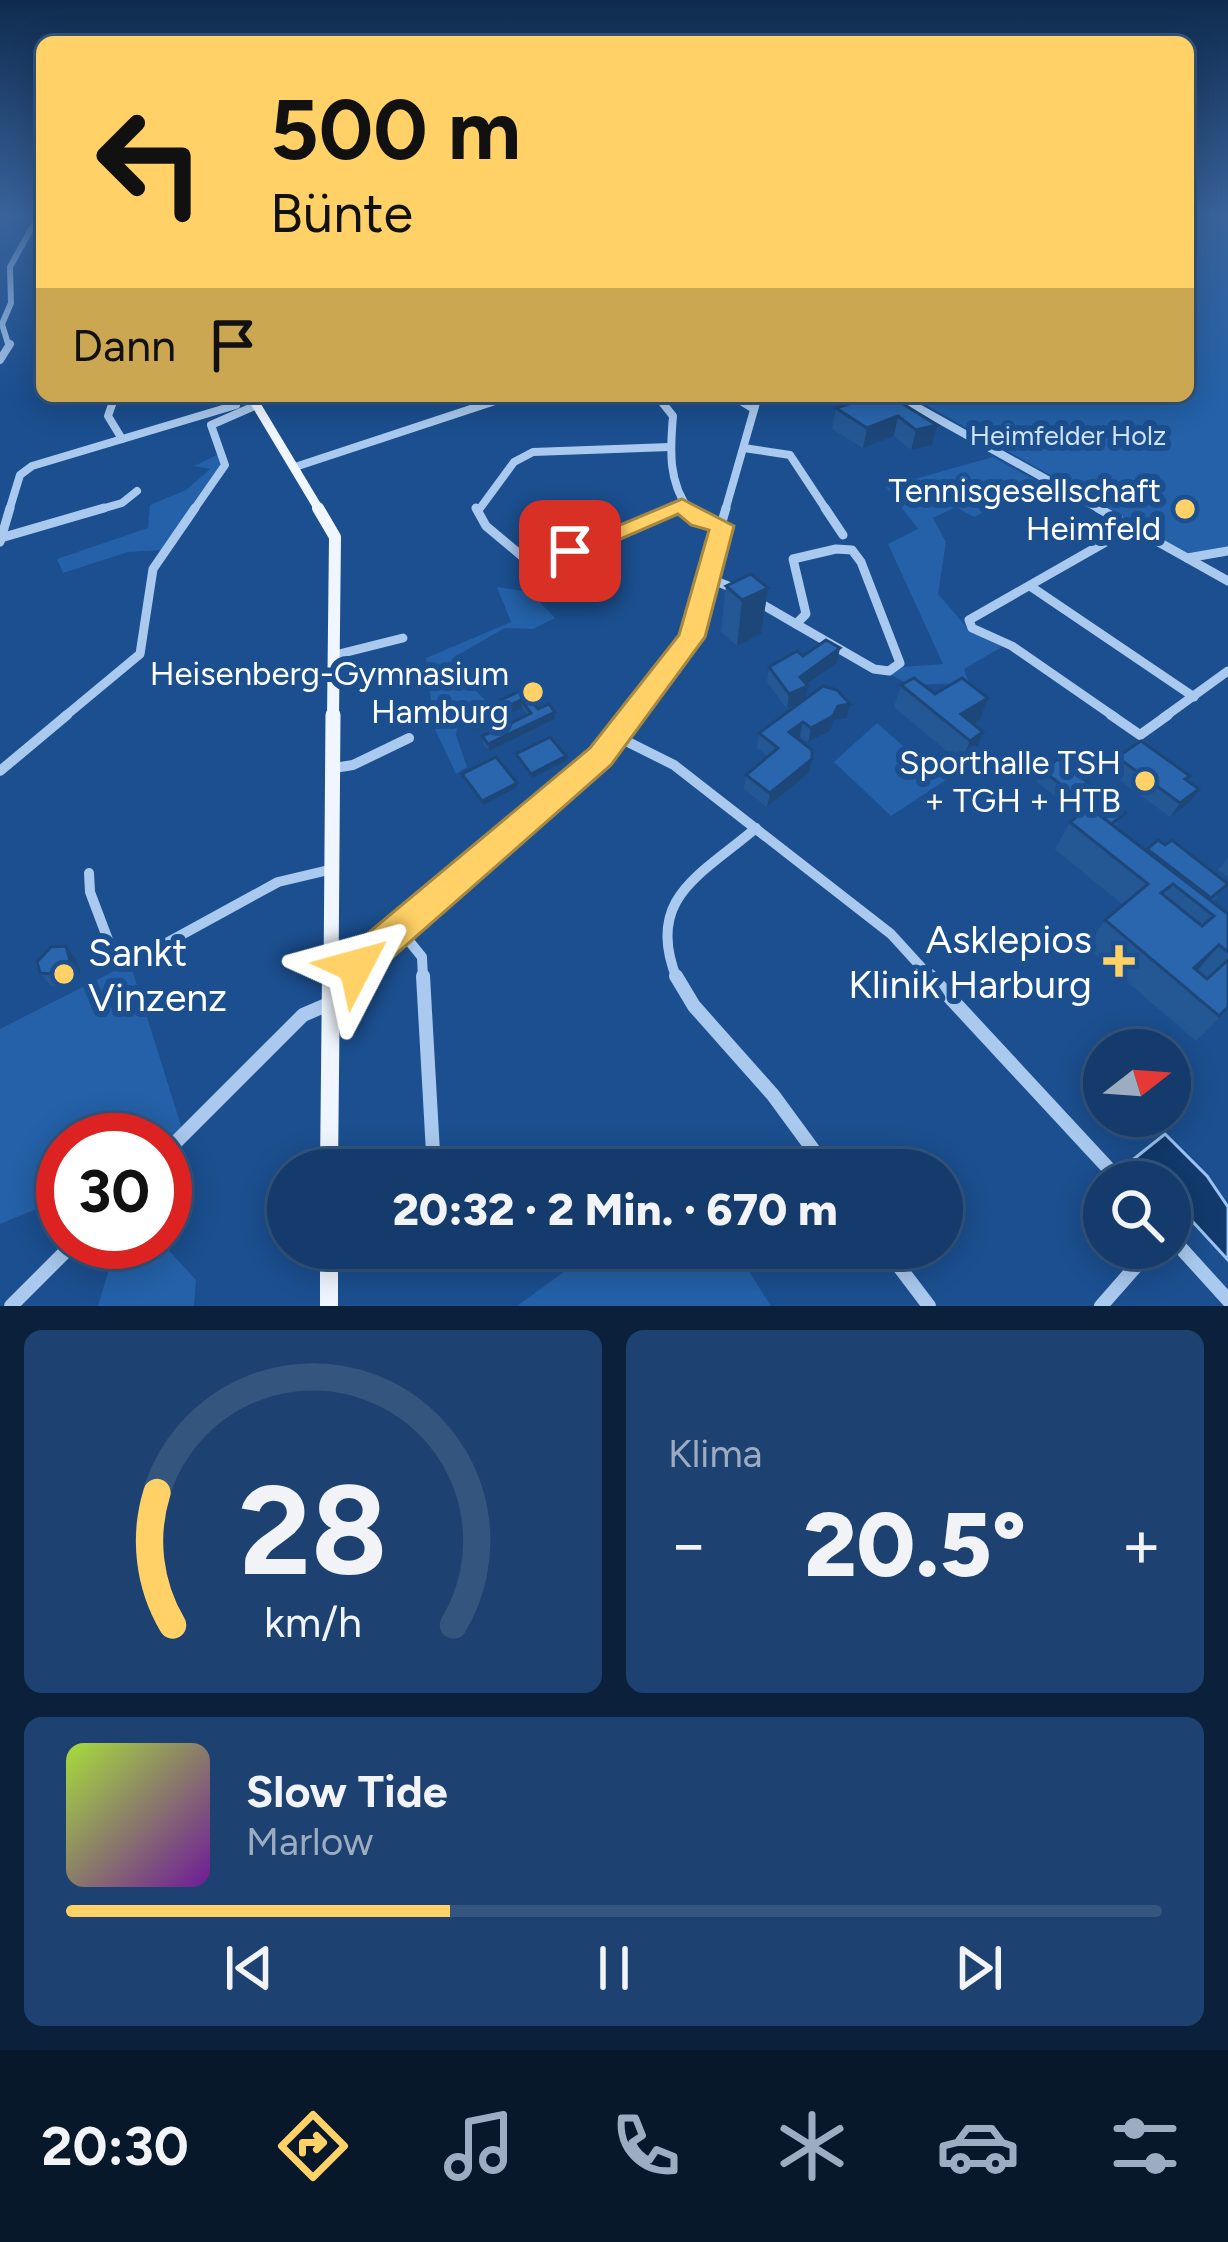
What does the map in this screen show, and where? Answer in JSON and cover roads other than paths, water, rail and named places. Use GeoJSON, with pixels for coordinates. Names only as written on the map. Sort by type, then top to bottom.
{"type":"FeatureCollection","features":[{"type":"Feature","properties":{"kind":"main road"},"geometry":{"type":"LineString","coordinates":[[255,402],[335,537],[329,1149]]}},
{"type":"Feature","properties":{"kind":"main road"},"geometry":{"type":"LineString","coordinates":[[329,1269],[329,1306]]}},
{"type":"Feature","properties":{"kind":"street"},"geometry":{"type":"LineString","coordinates":[[0,359],[10,345],[2,324],[11,302],[5,290],[7,276]]}},
{"type":"Feature","properties":{"kind":"street"},"geometry":{"type":"LineString","coordinates":[[114,402],[108,416],[122,439]]}},
{"type":"Feature","properties":{"kind":"street"},"geometry":{"type":"LineString","coordinates":[[1,540],[18,482],[32,466],[247,402]]}},
{"type":"Feature","properties":{"kind":"street"},"geometry":{"type":"LineString","coordinates":[[0,771],[140,654],[153,569],[225,465],[211,425],[251,402]]}},
{"type":"Feature","properties":{"kind":"street"},"geometry":{"type":"LineString","coordinates":[[295,467],[492,402]]}},
{"type":"Feature","properties":{"kind":"street"},"geometry":{"type":"LineString","coordinates":[[662,402],[673,416],[671,474],[682,506],[699,520],[722,526]]}},
{"type":"Feature","properties":{"kind":"street"},"geometry":{"type":"LineString","coordinates":[[743,402],[754,409]]}},
{"type":"Feature","properties":{"kind":"street"},"geometry":{"type":"LineString","coordinates":[[332,974],[356,966],[401,931],[572,782],[616,736],[685,649],[756,402]]}},
{"type":"Feature","properties":{"kind":"street"},"geometry":{"type":"LineString","coordinates":[[908,402],[1228,581]]}},
{"type":"Feature","properties":{"kind":"street"},"geometry":{"type":"LineString","coordinates":[[670,447],[532,452],[514,462],[476,508],[486,526],[529,562],[547,561],[682,506]]}},
{"type":"Feature","properties":{"kind":"street"},"geometry":{"type":"LineString","coordinates":[[744,448],[790,455],[843,535]]}},
{"type":"Feature","properties":{"kind":"street"},"geometry":{"type":"LineString","coordinates":[[0,488],[18,482]]}},
{"type":"Feature","properties":{"kind":"street"},"geometry":{"type":"LineString","coordinates":[[1,540],[122,503],[137,491]]}},
{"type":"Feature","properties":{"kind":"street"},"geometry":{"type":"LineString","coordinates":[[1132,527],[969,620],[972,628],[1012,646],[1140,735],[1228,671]]}},
{"type":"Feature","properties":{"kind":"street"},"geometry":{"type":"LineString","coordinates":[[708,578],[722,581],[796,624],[883,671],[898,666],[899,656],[852,550],[793,559],[806,614],[796,624]]}},
{"type":"Feature","properties":{"kind":"street"},"geometry":{"type":"LineString","coordinates":[[1187,558],[1228,551]]}},
{"type":"Feature","properties":{"kind":"street"},"geometry":{"type":"LineString","coordinates":[[1030,586],[1194,697]]}},
{"type":"Feature","properties":{"kind":"street"},"geometry":{"type":"LineString","coordinates":[[335,655],[403,638]]}},
{"type":"Feature","properties":{"kind":"street"},"geometry":{"type":"LineString","coordinates":[[616,736],[667,760],[918,960],[1101,1161]]}},
{"type":"Feature","properties":{"kind":"street"},"geometry":{"type":"LineString","coordinates":[[334,768],[352,765],[409,738]]}},
{"type":"Feature","properties":{"kind":"street"},"geometry":{"type":"LineString","coordinates":[[756,828],[673,903],[663,934],[664,948],[698,1010],[777,1100],[813,1149]]}},
{"type":"Feature","properties":{"kind":"street"},"geometry":{"type":"LineString","coordinates":[[89,873],[90,892],[110,945],[137,955],[278,882],[333,869]]}},
{"type":"Feature","properties":{"kind":"street"},"geometry":{"type":"LineString","coordinates":[[401,931],[422,957],[433,1149]]}},
{"type":"Feature","properties":{"kind":"street"},"geometry":{"type":"LineString","coordinates":[[192,1126],[303,1015],[331,1003]]}},
{"type":"Feature","properties":{"kind":"street"},"geometry":{"type":"LineString","coordinates":[[1191,1259],[1228,1300]]}},
{"type":"Feature","properties":{"kind":"street"},"geometry":{"type":"LineString","coordinates":[[11,1306],[48,1269]]}},
{"type":"Feature","properties":{"kind":"street"},"geometry":{"type":"LineString","coordinates":[[901,1269],[929,1306]]}},
{"type":"Feature","properties":{"kind":"street"},"geometry":{"type":"LineString","coordinates":[[1101,1306],[1134,1269]]}},
{"type":"Feature","properties":{"kind":"place","name":"Tennisgesellschaft Heimfeld"},"geometry":{"type":"Point","coordinates":[1185,509]}},
{"type":"Feature","properties":{"kind":"place","name":"Heisenberg-Gymnasium Hamburg"},"geometry":{"type":"Point","coordinates":[533,692]}},
{"type":"Feature","properties":{"kind":"place","name":"Sporthalle TSH + TGH + HTB"},"geometry":{"type":"Point","coordinates":[1145,781]}},
{"type":"Feature","properties":{"kind":"place","name":"Asklepios Klinik Harburg"},"geometry":{"type":"Point","coordinates":[1119,961]}},
{"type":"Feature","properties":{"kind":"place","name":"Sankt Vinzenz"},"geometry":{"type":"Point","coordinates":[64,974]}},
{"type":"Feature","properties":{"kind":"park label","name":"Heimfelder Holz"},"geometry":{"type":"Point","coordinates":[1068,436]}}]}
